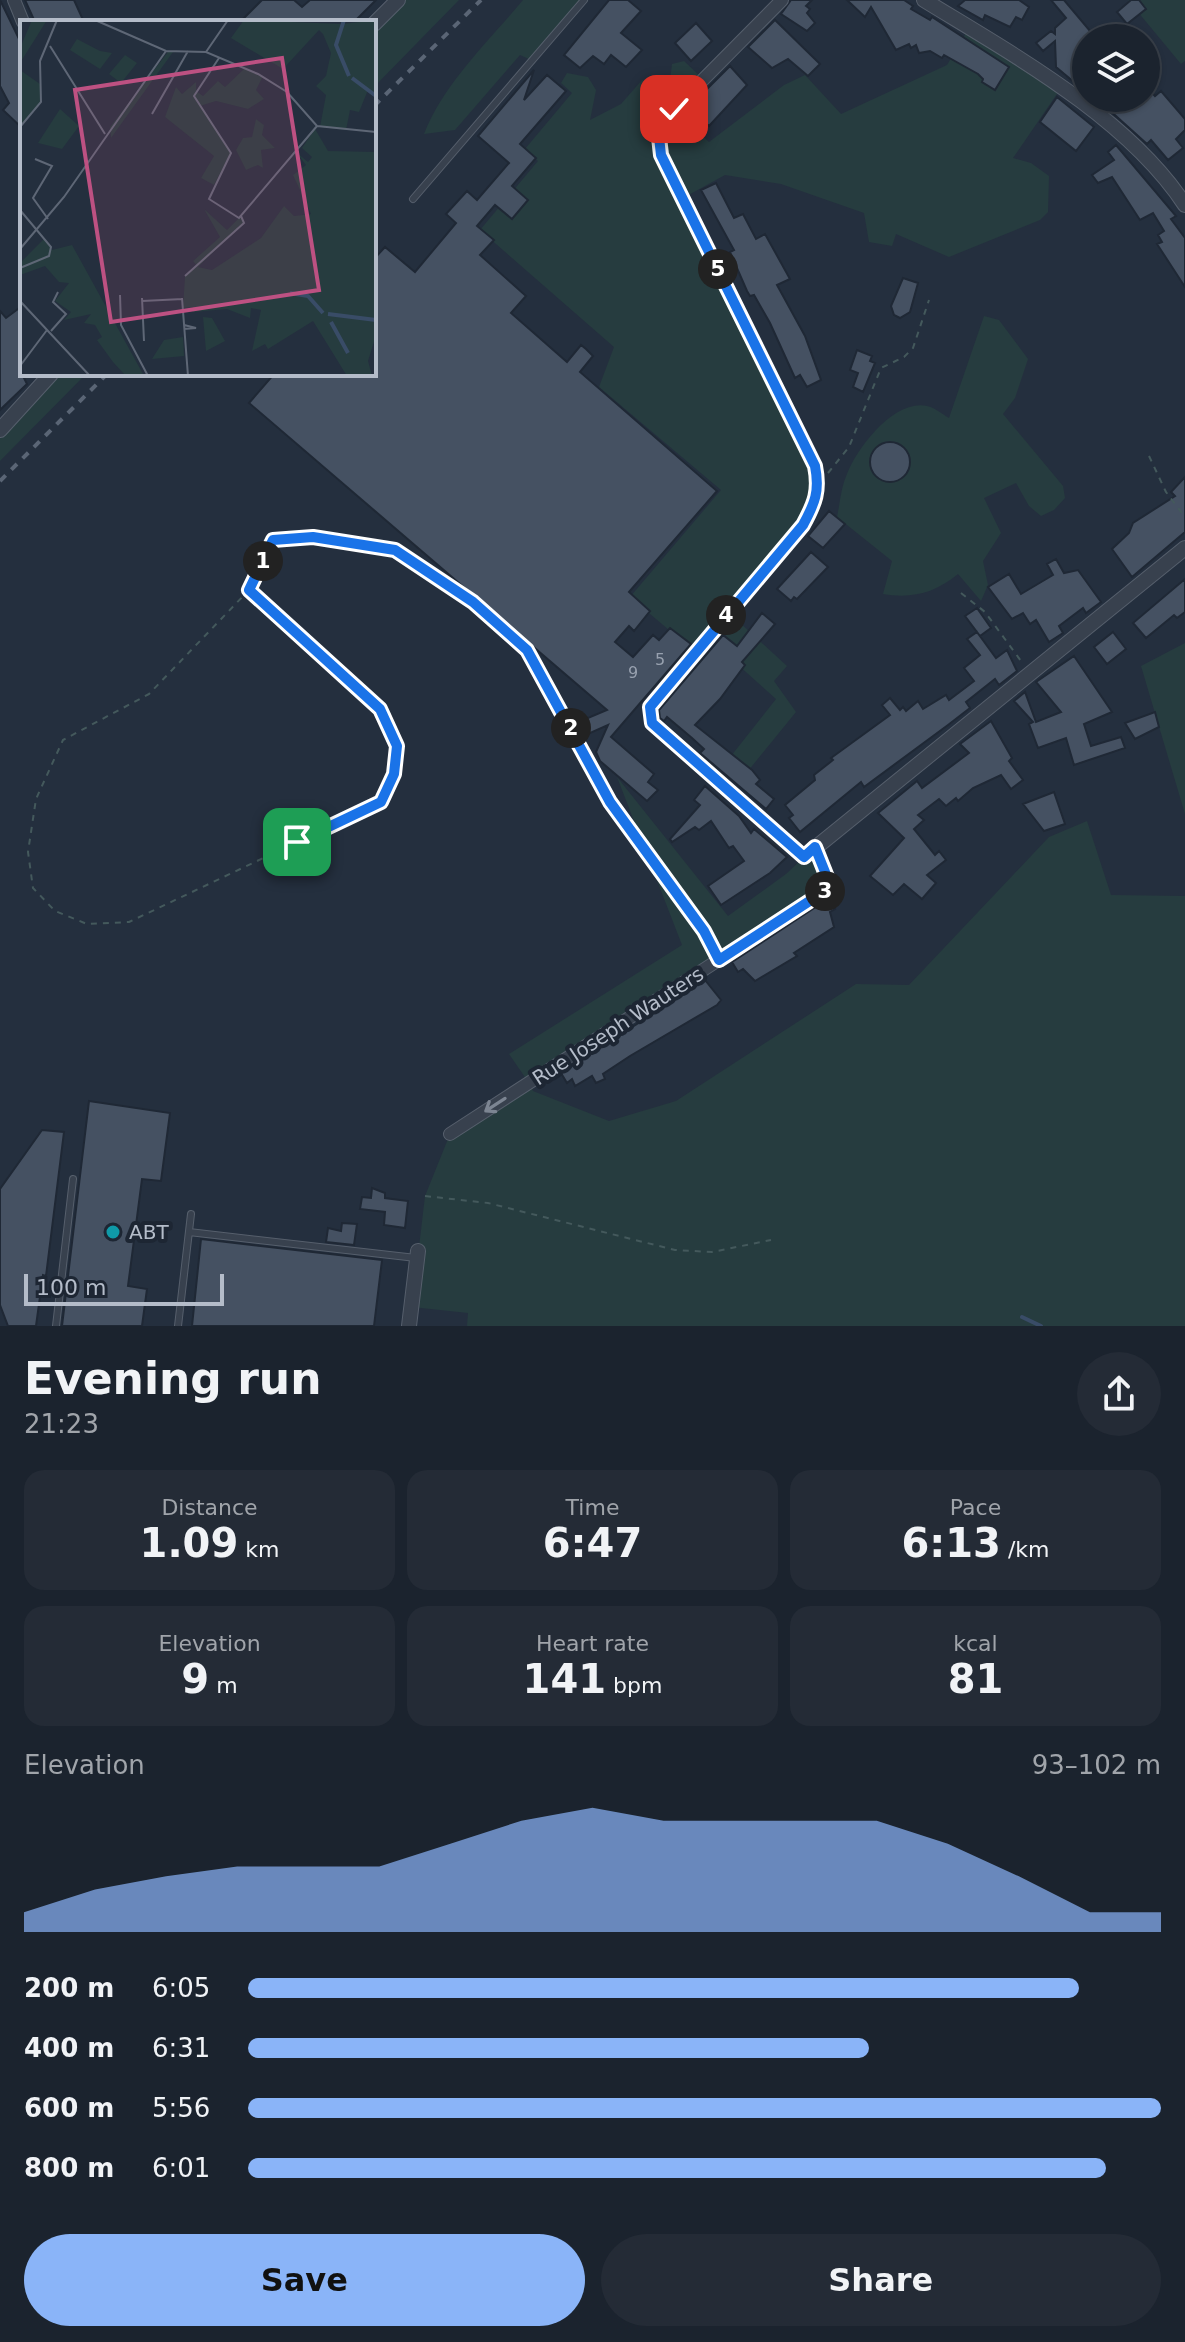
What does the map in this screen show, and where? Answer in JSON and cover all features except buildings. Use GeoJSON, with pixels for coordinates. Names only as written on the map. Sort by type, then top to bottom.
{"type":"FeatureCollection","features":[{"type":"Feature","properties":{"kind":"street"},"geometry":{"type":"LineString","coordinates":[[14,0],[22,20]]}},
{"type":"Feature","properties":{"kind":"street"},"geometry":{"type":"LineString","coordinates":[[376,22],[398,0]]}},
{"type":"Feature","properties":{"kind":"street"},"geometry":{"type":"LineString","coordinates":[[782,0],[674,109],[659,137],[661,155],[815,466],[817,501],[803,525],[650,707],[652,723],[810,852],[1032,676],[1185,548]]}},
{"type":"Feature","properties":{"kind":"street"},"geometry":{"type":"LineString","coordinates":[[924,0],[1078,100],[1138,152],[1185,205]]}},
{"type":"Feature","properties":{"kind":"street"},"geometry":{"type":"LineString","coordinates":[[0,430],[49,376]]}},
{"type":"Feature","properties":{"kind":"street","name":"Rue Joseph Wauters"},"geometry":{"type":"LineString","coordinates":[[450,1134],[828,889],[829,882],[810,852]]}},
{"type":"Feature","properties":{"kind":"street"},"geometry":{"type":"LineString","coordinates":[[409,1326],[418,1255]]}},
{"type":"Feature","properties":{"kind":"lane"},"geometry":{"type":"LineString","coordinates":[[413,199],[584,0]]}},
{"type":"Feature","properties":{"kind":"lane"},"geometry":{"type":"LineString","coordinates":[[704,931],[719,960]]}},
{"type":"Feature","properties":{"kind":"lane"},"geometry":{"type":"LineString","coordinates":[[56,1326],[73,1179]]}},
{"type":"Feature","properties":{"kind":"lane"},"geometry":{"type":"LineString","coordinates":[[178,1326],[191,1214]]}},
{"type":"Feature","properties":{"kind":"lane"},"geometry":{"type":"LineString","coordinates":[[189,1232],[418,1255]]}},
{"type":"Feature","properties":{"kind":"path"},"geometry":{"type":"LineString","coordinates":[[818,481],[849,447],[881,368],[904,357],[913,348],[929,300]]}},
{"type":"Feature","properties":{"kind":"path"},"geometry":{"type":"LineString","coordinates":[[1149,456],[1166,492],[1185,517]]}},
{"type":"Feature","properties":{"kind":"path"},"geometry":{"type":"LineString","coordinates":[[249,590],[380,709],[397,746],[394,774],[381,802],[129,922],[87,924],[55,911],[33,888],[28,852],[36,799],[63,740],[149,694],[249,590],[273,540],[313,537],[395,550],[473,602],[527,650],[610,802],[704,931]]}},
{"type":"Feature","properties":{"kind":"path"},"geometry":{"type":"LineString","coordinates":[[961,593],[985,612],[1032,676]]}},
{"type":"Feature","properties":{"kind":"path"},"geometry":{"type":"LineString","coordinates":[[425,1196],[488,1203],[675,1250],[712,1252],[771,1240]]}},
{"type":"Feature","properties":{"kind":"green space"},"geometry":{"type":"Polygon","coordinates":[[[398,0],[459,0],[376,85],[376,22],[398,0]]]}},
{"type":"Feature","properties":{"kind":"green space"},"geometry":{"type":"Polygon","coordinates":[[[523,0],[584,0],[533,61],[520,55],[455,130],[424,134],[455,80],[523,0]]]}},
{"type":"Feature","properties":{"kind":"green space"},"geometry":{"type":"Polygon","coordinates":[[[1128,0],[1185,0],[1185,61],[1181,64],[1160,39],[1160,24],[1148,24],[1128,0]]]}},
{"type":"Feature","properties":{"kind":"green space"},"geometry":{"type":"Polygon","coordinates":[[[969,28],[1061,88],[1013,158],[1031,163],[1049,176],[1048,212],[1040,220],[949,257],[896,234],[892,246],[869,242],[864,213],[781,184],[725,175],[683,198],[815,466],[817,501],[695,652],[630,597],[721,490],[599,387],[614,347],[480,230],[538,161],[525,149],[572,93],[561,83],[567,73],[588,77],[596,90],[590,120],[621,104],[642,80],[663,86],[670,80],[672,64],[684,61],[703,79],[674,109],[709,142],[784,85],[805,75],[841,114],[947,65],[969,28]]]}},
{"type":"Feature","properties":{"kind":"green space"},"geometry":{"type":"Polygon","coordinates":[[[984,316],[999,320],[1028,359],[1015,398],[1003,414],[1063,486],[1065,498],[1054,510],[1041,516],[1029,506],[1016,483],[984,498],[1001,533],[983,561],[988,585],[981,601],[958,574],[941,586],[923,593],[904,596],[883,594],[892,561],[837,517],[845,479],[868,439],[902,410],[927,406],[949,418],[984,316]]]}},
{"type":"Feature","properties":{"kind":"green space"},"geometry":{"type":"Polygon","coordinates":[[[58,376],[84,376],[0,461],[0,430],[58,376]]]}},
{"type":"Feature","properties":{"kind":"green space"},"geometry":{"type":"Polygon","coordinates":[[[738,621],[787,666],[774,681],[796,712],[748,771],[731,756],[776,699],[717,646],[738,621]]]}},
{"type":"Feature","properties":{"kind":"green space"},"geometry":{"type":"Polygon","coordinates":[[[1185,643],[1185,814],[1141,666],[1185,643]]]}},
{"type":"Feature","properties":{"kind":"green space"},"geometry":{"type":"Polygon","coordinates":[[[617,777],[728,916],[786,874],[815,847],[829,882],[530,1083],[533,1091],[609,1121],[676,1101],[856,984],[909,985],[1049,837],[1087,821],[1111,895],[1185,896],[1185,1326],[467,1326],[468,1313],[412,1307],[425,1196],[450,1134],[529,1083],[509,1054],[682,945],[617,777]]]}},
{"type":"Feature","properties":{"kind":"waterway"},"geometry":{"type":"LineString","coordinates":[[1022,1317],[1041,1326]]}},
{"type":"Feature","properties":{"kind":"railway"},"geometry":{"type":"LineString","coordinates":[[376,104],[481,0]]}},
{"type":"Feature","properties":{"kind":"railway"},"geometry":{"type":"LineString","coordinates":[[0,481],[105,376]]}},
{"type":"Feature","properties":{"kind":"place","name":"ABT"},"geometry":{"type":"Point","coordinates":[113,1232]}},
{"type":"Feature","properties":{"kind":"route"},"geometry":{"type":"LineString","coordinates":[[297,842],[381,802],[394,774],[397,746],[380,709],[249,590],[273,540],[313,537],[395,550],[473,602],[527,650],[610,802],[704,931],[719,960],[828,889],[829,882],[815,847],[804,857],[652,723],[650,707],[803,525],[817,501],[819,487],[815,466],[661,155],[659,137],[674,109]]}}]}
